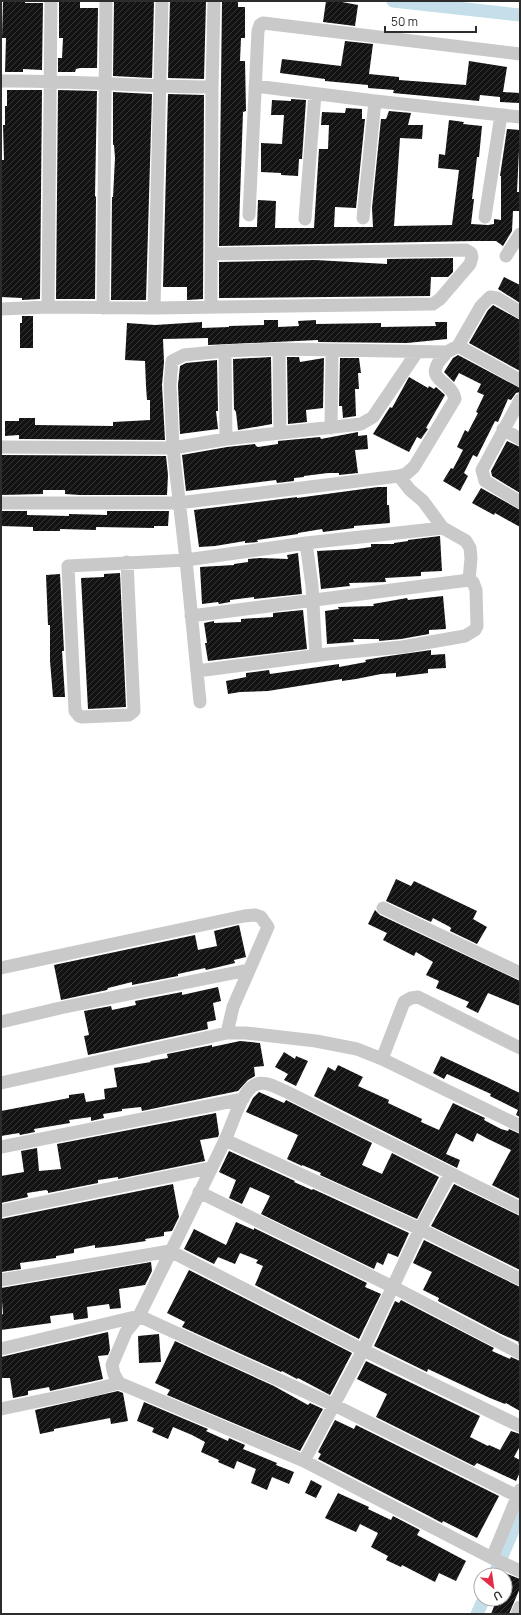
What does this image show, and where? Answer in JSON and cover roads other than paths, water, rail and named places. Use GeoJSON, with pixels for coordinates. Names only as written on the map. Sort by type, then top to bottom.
{"type":"FeatureCollection","features":[{"type":"Feature","properties":{"kind":"street"},"geometry":{"type":"LineString","coordinates":[[48,307],[51,1]]}},
{"type":"Feature","properties":{"kind":"street"},"geometry":{"type":"LineString","coordinates":[[102,308],[106,1]]}},
{"type":"Feature","properties":{"kind":"street"},"geometry":{"type":"LineString","coordinates":[[154,308],[162,1]]}},
{"type":"Feature","properties":{"kind":"street"},"geometry":{"type":"LineString","coordinates":[[211,307],[214,1]]}},
{"type":"Feature","properties":{"kind":"street"},"geometry":{"type":"LineString","coordinates":[[249,215],[258,31],[260,25],[266,22],[520,54]]}},
{"type":"Feature","properties":{"kind":"street"},"geometry":{"type":"LineString","coordinates":[[1,81],[50,80],[104,82],[160,87],[212,86]]}},
{"type":"Feature","properties":{"kind":"street"},"geometry":{"type":"LineString","coordinates":[[255,86],[375,102],[520,117]]}},
{"type":"Feature","properties":{"kind":"street"},"geometry":{"type":"LineString","coordinates":[[305,219],[315,94]]}},
{"type":"Feature","properties":{"kind":"street"},"geometry":{"type":"LineString","coordinates":[[363,218],[375,102]]}},
{"type":"Feature","properties":{"kind":"street"},"geometry":{"type":"LineString","coordinates":[[485,217],[501,115]]}},
{"type":"Feature","properties":{"kind":"street"},"geometry":{"type":"LineString","coordinates":[[506,256],[520,234]]}},
{"type":"Feature","properties":{"kind":"street"},"geometry":{"type":"LineString","coordinates":[[1,309],[48,307],[154,308],[433,304],[440,299],[470,264],[472,257],[471,253],[466,250],[212,254]]}},
{"type":"Feature","properties":{"kind":"street"},"geometry":{"type":"LineString","coordinates":[[1,503],[178,503],[406,474],[414,467],[455,399],[452,390],[437,378],[435,373],[436,367],[452,349],[481,306],[490,297],[497,298],[520,312]]}},
{"type":"Feature","properties":{"kind":"street"},"geometry":{"type":"LineString","coordinates":[[200,702],[173,448],[170,385],[172,361],[184,355],[225,351],[279,349],[417,352],[452,349],[520,380]]}},
{"type":"Feature","properties":{"kind":"street"},"geometry":{"type":"LineString","coordinates":[[279,349],[280,434]]}},
{"type":"Feature","properties":{"kind":"street"},"geometry":{"type":"LineString","coordinates":[[225,351],[226,439]]}},
{"type":"Feature","properties":{"kind":"street"},"geometry":{"type":"LineString","coordinates":[[331,428],[332,351]]}},
{"type":"Feature","properties":{"kind":"street"},"geometry":{"type":"LineString","coordinates":[[1,447],[173,448],[226,439],[360,424],[373,417],[417,352]]}},
{"type":"Feature","properties":{"kind":"street"},"geometry":{"type":"LineString","coordinates":[[520,400],[483,466],[482,475],[485,481],[520,502]]}},
{"type":"Feature","properties":{"kind":"street"},"geometry":{"type":"LineString","coordinates":[[503,429],[520,439]]}},
{"type":"Feature","properties":{"kind":"street"},"geometry":{"type":"LineString","coordinates":[[197,671],[402,647],[465,636],[475,630],[477,626],[476,590],[473,582],[470,580],[470,548],[466,541],[443,528],[423,501],[410,490],[399,476]]}},
{"type":"Feature","properties":{"kind":"street"},"geometry":{"type":"LineString","coordinates":[[127,562],[134,711],[129,715],[82,717],[75,711],[68,566],[127,562],[186,560],[306,543],[443,528]]}},
{"type":"Feature","properties":{"kind":"street"},"geometry":{"type":"LineString","coordinates":[[306,543],[313,601],[316,656]]}},
{"type":"Feature","properties":{"kind":"street"},"geometry":{"type":"LineString","coordinates":[[191,616],[470,580]]}},
{"type":"Feature","properties":{"kind":"street"},"geometry":{"type":"LineString","coordinates":[[383,908],[520,973]]}},
{"type":"Feature","properties":{"kind":"street"},"geometry":{"type":"LineString","coordinates":[[1,968],[244,916],[255,915],[261,917],[268,927],[232,1007],[227,1034]]}},
{"type":"Feature","properties":{"kind":"street"},"geometry":{"type":"LineString","coordinates":[[1,1022],[60,1008],[248,970]]}},
{"type":"Feature","properties":{"kind":"street"},"geometry":{"type":"LineString","coordinates":[[382,1059],[404,1002],[411,998],[418,997],[520,1048]]}},
{"type":"Feature","properties":{"kind":"street"},"geometry":{"type":"LineString","coordinates":[[1,1083],[227,1034],[246,1033],[316,1041],[357,1050],[382,1059],[520,1126]]}},
{"type":"Feature","properties":{"kind":"street"},"geometry":{"type":"LineString","coordinates":[[119,1383],[114,1374],[112,1365],[126,1332],[139,1316],[225,1140],[243,1099],[252,1087],[257,1084],[263,1083],[272,1085],[520,1208]]}},
{"type":"Feature","properties":{"kind":"street"},"geometry":{"type":"LineString","coordinates":[[1,1147],[243,1099]]}},
{"type":"Feature","properties":{"kind":"street"},"geometry":{"type":"LineString","coordinates":[[225,1140],[420,1229],[520,1279]]}},
{"type":"Feature","properties":{"kind":"street"},"geometry":{"type":"LineString","coordinates":[[1,1211],[210,1168]]}},
{"type":"Feature","properties":{"kind":"street"},"geometry":{"type":"LineString","coordinates":[[304,1461],[363,1350],[420,1229],[450,1174]]}},
{"type":"Feature","properties":{"kind":"street"},"geometry":{"type":"LineString","coordinates":[[199,1192],[393,1287],[520,1353]]}},
{"type":"Feature","properties":{"kind":"street"},"geometry":{"type":"LineString","coordinates":[[1,1280],[170,1251],[363,1350],[520,1426]]}},
{"type":"Feature","properties":{"kind":"street"},"geometry":{"type":"LineString","coordinates":[[1,1349],[139,1316],[334,1405],[519,1493],[498,1561]]}},
{"type":"Feature","properties":{"kind":"street"},"geometry":{"type":"LineString","coordinates":[[1,1408],[92,1390],[119,1383],[304,1461],[520,1571]]}},
{"type":"Feature","properties":{"kind":"street"},"geometry":{"type":"LineString","coordinates":[[517,1614],[520,1607]]}},
{"type":"Feature","properties":{"kind":"waterway"},"geometry":{"type":"LineString","coordinates":[[393,1],[520,15]]}},
{"type":"Feature","properties":{"kind":"waterway"},"geometry":{"type":"LineString","coordinates":[[497,1567],[520,1514]]}},
{"type":"Feature","properties":{"kind":"waterway"},"geometry":{"type":"LineString","coordinates":[[477,1614],[480,1607]]}}]}
